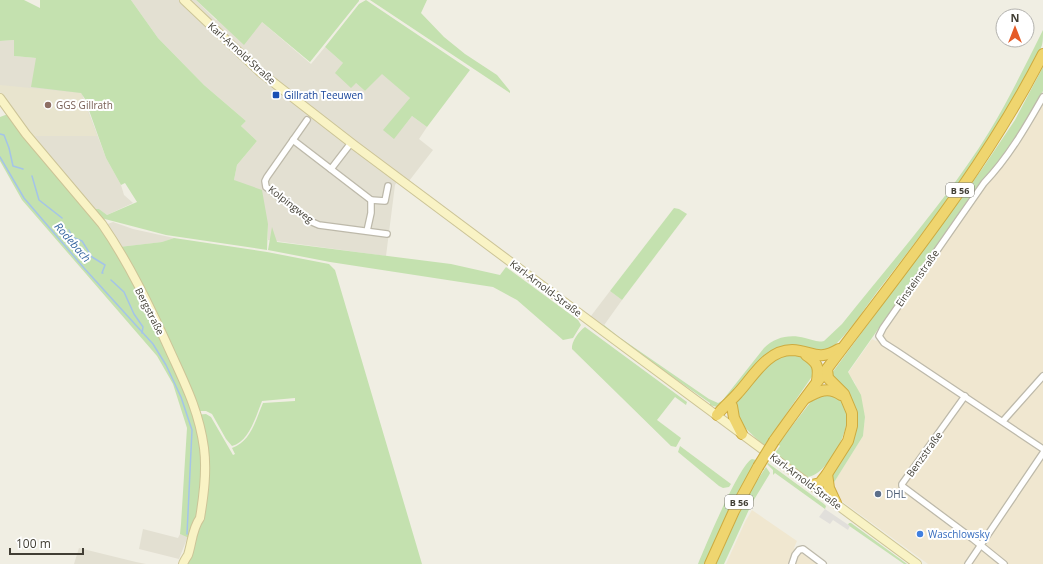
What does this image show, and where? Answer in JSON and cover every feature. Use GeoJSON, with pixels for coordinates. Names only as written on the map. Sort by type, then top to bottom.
{"type":"FeatureCollection","features":[{"type":"Feature","properties":{"kind":"highway","name":"B 56"},"geometry":{"type":"LineString","coordinates":[[710,564],[734,511],[758,467],[774,442],[827,368],[921,245],[972,174],[1010,115],[1043,54]]}},
{"type":"Feature","properties":{"kind":"highway","name":"B 56"},"geometry":{"type":"LineString","coordinates":[[717,416],[760,367],[772,356],[784,351],[792,350],[822,356],[830,354],[843,347]]}},
{"type":"Feature","properties":{"kind":"highway"},"geometry":{"type":"LineString","coordinates":[[800,352],[813,360],[817,365],[817,382]]}},
{"type":"Feature","properties":{"kind":"highway"},"geometry":{"type":"LineString","coordinates":[[812,485],[820,483],[827,474],[848,441],[852,426],[852,413],[847,400],[842,390],[828,378],[827,368]]}},
{"type":"Feature","properties":{"kind":"highway"},"geometry":{"type":"LineString","coordinates":[[805,398],[820,391],[830,390],[837,392],[847,400]]}},
{"type":"Feature","properties":{"kind":"highway","name":"B 56"},"geometry":{"type":"LineString","coordinates":[[732,406],[738,393]]}},
{"type":"Feature","properties":{"kind":"highway"},"geometry":{"type":"LineString","coordinates":[[717,416],[726,413],[732,406]]}},
{"type":"Feature","properties":{"kind":"highway"},"geometry":{"type":"LineString","coordinates":[[732,406],[734,418],[742,434]]}},
{"type":"Feature","properties":{"kind":"highway"},"geometry":{"type":"LineString","coordinates":[[812,485],[837,458]]}},
{"type":"Feature","properties":{"kind":"highway"},"geometry":{"type":"LineString","coordinates":[[827,474],[828,486],[836,503]]}},
{"type":"Feature","properties":{"kind":"main road","name":"Karl-Arnold-Straße"},"geometry":{"type":"LineString","coordinates":[[184,0],[260,72],[352,143],[917,564]]}},
{"type":"Feature","properties":{"kind":"main road","name":"Bergstraße"},"geometry":{"type":"LineString","coordinates":[[0,98],[26,134],[102,224],[110,236],[130,269],[191,397],[197,413],[203,440],[205,476],[200,518],[190,541],[185,561]]}},
{"type":"Feature","properties":{"kind":"street","name":"Einsteinstraße"},"geometry":{"type":"LineString","coordinates":[[1043,97],[997,169],[984,183],[880,333],[880,336],[884,342],[1043,449]]}},
{"type":"Feature","properties":{"kind":"street","name":"Kolpingweg"},"geometry":{"type":"LineString","coordinates":[[307,120],[267,177],[265,181],[266,187],[312,222],[319,225],[387,234]]}},
{"type":"Feature","properties":{"kind":"street"},"geometry":{"type":"LineString","coordinates":[[292,140],[371,200],[385,201],[388,186]]}},
{"type":"Feature","properties":{"kind":"street"},"geometry":{"type":"LineString","coordinates":[[331,169],[352,143]]}},
{"type":"Feature","properties":{"kind":"street"},"geometry":{"type":"LineString","coordinates":[[367,231],[371,213],[371,200]]}},
{"type":"Feature","properties":{"kind":"street"},"geometry":{"type":"LineString","coordinates":[[1003,421],[1043,376]]}},
{"type":"Feature","properties":{"kind":"street","name":"Benzstraße"},"geometry":{"type":"LineString","coordinates":[[965,396],[902,484],[903,488],[973,539],[1004,564]]}},
{"type":"Feature","properties":{"kind":"street"},"geometry":{"type":"LineString","coordinates":[[968,564],[1043,453]]}},
{"type":"Feature","properties":{"kind":"street"},"geometry":{"type":"LineString","coordinates":[[792,564],[799,550],[803,549],[824,564]]}},
{"type":"Feature","properties":{"kind":"shaded area"},"geometry":{"type":"Polygon","coordinates":[[[131,0],[196,0],[216,20],[262,22],[311,64],[325,47],[343,63],[356,83],[365,91],[382,73],[410,98],[394,138],[412,116],[427,127],[419,139],[433,150],[409,181],[401,176],[395,185],[386,256],[268,240],[268,224],[234,180],[237,165],[257,141],[241,126],[246,121],[204,85],[158,38],[131,0]]]}},
{"type":"Feature","properties":{"kind":"shaded area"},"geometry":{"type":"Polygon","coordinates":[[[14,40],[14,56],[36,58],[82,94],[106,158],[121,185],[124,195],[133,203],[107,215],[99,209],[95,209],[22,122],[0,92],[0,41],[14,40]]]}},
{"type":"Feature","properties":{"kind":"shaded area","name":"GGS Gillrath"},"geometry":{"type":"Polygon","coordinates":[[[0,85],[81,93],[97,136],[33,136],[0,92],[0,85]]]}},
{"type":"Feature","properties":{"kind":"shaded area"},"geometry":{"type":"Polygon","coordinates":[[[1043,102],[1043,564],[928,564],[839,499],[833,484],[863,436],[865,417],[855,383],[848,373],[872,339],[876,341],[986,185],[1000,169],[1035,117],[1043,102]]]}},
{"type":"Feature","properties":{"kind":"shaded area"},"geometry":{"type":"Polygon","coordinates":[[[113,222],[133,229],[174,238],[163,242],[119,247],[105,225],[113,222]]]}},
{"type":"Feature","properties":{"kind":"shaded area"},"geometry":{"type":"Polygon","coordinates":[[[610,291],[622,300],[602,328],[591,319],[591,316],[610,291]]]}},
{"type":"Feature","properties":{"kind":"shaded area"},"geometry":{"type":"Polygon","coordinates":[[[825,509],[850,526],[848,530],[833,520],[830,524],[819,517],[825,509]]]}},
{"type":"Feature","properties":{"kind":"shaded area"},"geometry":{"type":"Polygon","coordinates":[[[752,510],[797,541],[794,548],[818,564],[726,564],[752,510]]]}},
{"type":"Feature","properties":{"kind":"shaded area"},"geometry":{"type":"Polygon","coordinates":[[[143,529],[178,538],[180,534],[188,536],[179,559],[139,549],[143,529]]]}},
{"type":"Feature","properties":{"kind":"shaded area"},"geometry":{"type":"Polygon","coordinates":[[[79,548],[136,562],[146,564],[74,564],[79,548]]]}},
{"type":"Feature","properties":{"kind":"green space"},"geometry":{"type":"Polygon","coordinates":[[[0,0],[24,0],[40,8],[40,0],[131,0],[158,38],[204,85],[246,121],[241,126],[257,141],[237,165],[234,180],[262,190],[268,224],[267,250],[166,235],[101,218],[95,209],[99,209],[107,215],[137,202],[125,183],[121,185],[106,158],[85,99],[81,93],[31,87],[36,58],[14,56],[14,40],[0,41],[0,0]]]}},
{"type":"Feature","properties":{"kind":"green space"},"geometry":{"type":"Polygon","coordinates":[[[196,0],[359,1],[310,62],[262,22],[244,45],[196,0]]]}},
{"type":"Feature","properties":{"kind":"green space"},"geometry":{"type":"Polygon","coordinates":[[[366,0],[470,70],[427,127],[412,116],[394,139],[383,130],[410,98],[382,74],[365,91],[356,83],[351,88],[335,73],[343,63],[325,47],[359,4],[366,0]]]}},
{"type":"Feature","properties":{"kind":"green space"},"geometry":{"type":"Polygon","coordinates":[[[370,0],[427,0],[421,13],[444,37],[465,54],[497,75],[510,93],[370,0]]]}},
{"type":"Feature","properties":{"kind":"green space"},"geometry":{"type":"Polygon","coordinates":[[[1043,30],[1042,45],[1036,60],[997,126],[965,175],[853,325],[839,341],[826,352],[784,346],[773,350],[758,364],[737,390],[717,407],[710,405],[710,403],[602,328],[604,325],[709,399],[718,403],[722,401],[764,348],[773,341],[783,337],[794,336],[816,341],[824,341],[842,324],[937,206],[973,157],[996,120],[1043,30]]]}},
{"type":"Feature","properties":{"kind":"green space"},"geometry":{"type":"Polygon","coordinates":[[[1043,67],[1043,91],[1021,128],[995,168],[983,180],[848,372],[861,395],[865,417],[863,436],[833,484],[832,471],[857,423],[832,376],[832,373],[982,169],[1015,120],[1043,67]]]}},
{"type":"Feature","properties":{"kind":"green space"},"geometry":{"type":"Polygon","coordinates":[[[8,114],[90,214],[108,239],[129,275],[185,389],[194,415],[206,414],[211,417],[233,455],[235,454],[232,448],[244,441],[255,423],[263,403],[295,401],[295,398],[262,401],[247,434],[238,444],[232,446],[226,439],[212,414],[206,411],[199,411],[119,247],[162,242],[174,238],[267,252],[329,264],[335,270],[422,564],[186,564],[194,540],[180,534],[187,428],[173,384],[157,356],[22,200],[0,161],[0,117],[8,114]]]}},
{"type":"Feature","properties":{"kind":"green space"},"geometry":{"type":"Polygon","coordinates":[[[674,208],[687,214],[622,300],[610,291],[674,208]]]}},
{"type":"Feature","properties":{"kind":"green space"},"geometry":{"type":"Polygon","coordinates":[[[272,227],[277,242],[451,264],[500,275],[506,267],[578,320],[581,325],[573,338],[563,340],[517,300],[493,287],[330,262],[268,250],[272,227]]]}},
{"type":"Feature","properties":{"kind":"green space"},"geometry":{"type":"Polygon","coordinates":[[[585,327],[687,402],[686,405],[675,397],[657,420],[681,438],[676,447],[671,446],[572,349],[576,337],[585,327]]]}},
{"type":"Feature","properties":{"kind":"green space"},"geometry":{"type":"Polygon","coordinates":[[[784,355],[798,355],[808,359],[813,369],[813,375],[764,446],[740,423],[734,406],[737,398],[773,360],[784,355]]]}},
{"type":"Feature","properties":{"kind":"green space"},"geometry":{"type":"Polygon","coordinates":[[[831,392],[844,402],[847,411],[847,422],[844,434],[838,447],[823,468],[815,475],[807,477],[775,453],[780,446],[778,444],[813,399],[831,392]]]}},
{"type":"Feature","properties":{"kind":"green space"},"geometry":{"type":"Polygon","coordinates":[[[680,446],[731,484],[729,487],[723,488],[719,486],[678,452],[680,446]]]}},
{"type":"Feature","properties":{"kind":"green space"},"geometry":{"type":"Polygon","coordinates":[[[752,459],[756,460],[728,511],[705,564],[698,564],[731,490],[746,465],[752,459]]]}},
{"type":"Feature","properties":{"kind":"green space"},"geometry":{"type":"Polygon","coordinates":[[[768,463],[824,504],[826,506],[825,509],[775,473],[773,475],[773,470],[767,464],[768,463]]]}},
{"type":"Feature","properties":{"kind":"green space"},"geometry":{"type":"Polygon","coordinates":[[[766,467],[770,473],[752,503],[724,564],[716,564],[747,496],[766,467]]]}},
{"type":"Feature","properties":{"kind":"green space"},"geometry":{"type":"Polygon","coordinates":[[[849,523],[907,564],[904,564],[848,525],[849,523]]]}},
{"type":"Feature","properties":{"kind":"waterway","name":"Rodebach"},"geometry":{"type":"LineString","coordinates":[[0,134],[4,135],[13,166],[23,169]]}},
{"type":"Feature","properties":{"kind":"waterway","name":"Rodebach"},"geometry":{"type":"LineString","coordinates":[[0,157],[24,198],[84,268],[153,344],[166,365],[181,397],[192,430],[187,534]]}},
{"type":"Feature","properties":{"kind":"waterway","name":"Rodebach"},"geometry":{"type":"LineString","coordinates":[[32,176],[39,200],[62,218]]}},
{"type":"Feature","properties":{"kind":"waterway","name":"Rodebach"},"geometry":{"type":"LineString","coordinates":[[69,230],[72,237],[82,241],[92,257],[105,265],[103,273]]}},
{"type":"Feature","properties":{"kind":"waterway","name":"Rodebach"},"geometry":{"type":"LineString","coordinates":[[111,280],[124,292],[134,314],[143,327],[142,333]]}},
{"type":"Feature","properties":{"kind":"place","name":"Gillrath Teeuwen"},"geometry":{"type":"Point","coordinates":[276,95]}},
{"type":"Feature","properties":{"kind":"place","name":"GGS Gillrath"},"geometry":{"type":"Point","coordinates":[48,105]}},
{"type":"Feature","properties":{"kind":"place","name":"DHL"},"geometry":{"type":"Point","coordinates":[878,494]}},
{"type":"Feature","properties":{"kind":"place","name":"Waschlowsky"},"geometry":{"type":"Point","coordinates":[920,534]}}]}
